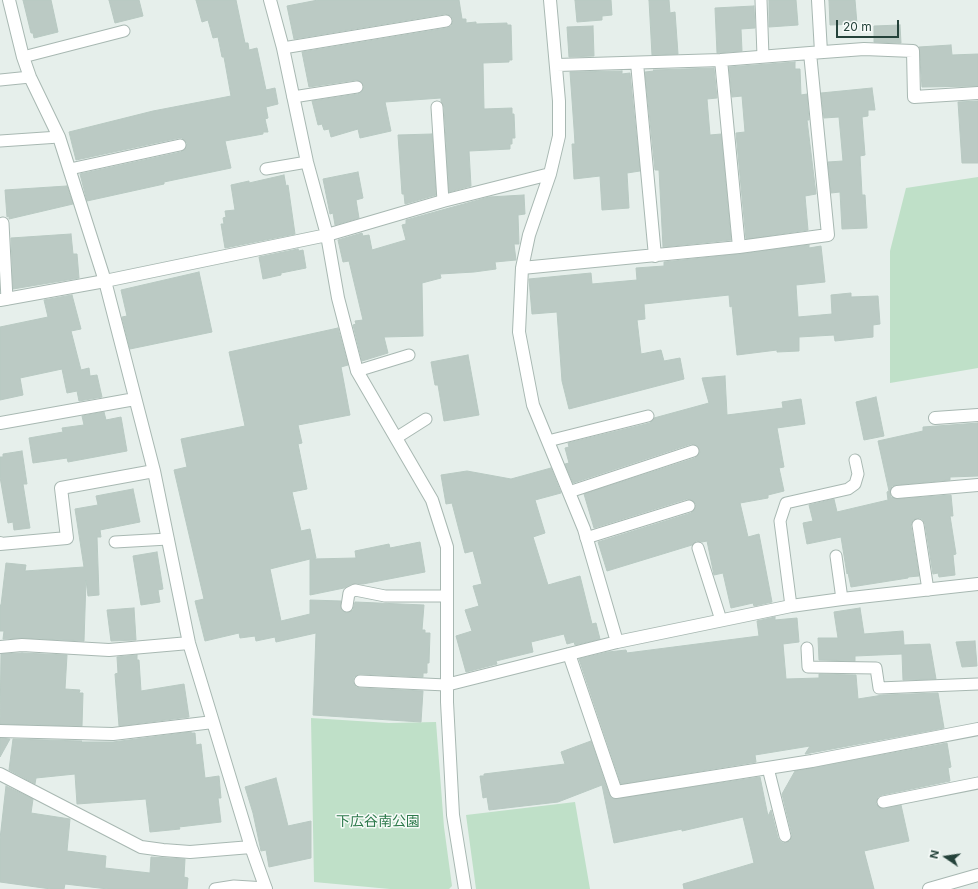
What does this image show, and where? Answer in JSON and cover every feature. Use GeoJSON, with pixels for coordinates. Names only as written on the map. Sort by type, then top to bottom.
{"type":"FeatureCollection","features":[{"type":"Feature","properties":{"kind":"street"},"geometry":{"type":"LineString","coordinates":[[9,0],[23,58],[30,77],[59,137],[105,281],[154,470],[189,643],[251,847],[269,889]]}},
{"type":"Feature","properties":{"kind":"street"},"geometry":{"type":"LineString","coordinates":[[270,0],[283,48],[307,162],[327,235],[338,298],[358,371],[432,500],[447,547],[446,685],[453,815],[465,889]]}},
{"type":"Feature","properties":{"kind":"street"},"geometry":{"type":"LineString","coordinates":[[550,0],[557,65],[559,136],[550,174],[529,235],[522,268],[519,332],[533,405],[569,492],[586,538],[617,642]]}},
{"type":"Feature","properties":{"kind":"street"},"geometry":{"type":"LineString","coordinates":[[522,268],[739,247],[828,235],[816,52],[818,0]]}},
{"type":"Feature","properties":{"kind":"street"},"geometry":{"type":"LineString","coordinates":[[557,65],[721,60],[864,49],[912,51],[914,97],[978,93]]}},
{"type":"Feature","properties":{"kind":"street"},"geometry":{"type":"LineString","coordinates":[[721,60],[739,247]]}},
{"type":"Feature","properties":{"kind":"street"},"geometry":{"type":"LineString","coordinates":[[637,63],[655,256]]}},
{"type":"Feature","properties":{"kind":"street"},"geometry":{"type":"LineString","coordinates":[[4,300],[105,281],[327,235],[443,202],[550,174]]}},
{"type":"Feature","properties":{"kind":"street"},"geometry":{"type":"LineString","coordinates":[[0,423],[135,399]]}},
{"type":"Feature","properties":{"kind":"street"},"geometry":{"type":"LineString","coordinates":[[934,418],[978,415]]}},
{"type":"Feature","properties":{"kind":"street"},"geometry":{"type":"LineString","coordinates":[[0,542],[0,544],[67,538],[61,488],[154,470]]}},
{"type":"Feature","properties":{"kind":"street"},"geometry":{"type":"LineString","coordinates":[[897,492],[978,485]]}},
{"type":"Feature","properties":{"kind":"street"},"geometry":{"type":"LineString","coordinates":[[446,685],[617,642],[791,606],[978,584]]}},
{"type":"Feature","properties":{"kind":"street"},"geometry":{"type":"LineString","coordinates":[[0,647],[22,645],[109,650],[189,643]]}},
{"type":"Feature","properties":{"kind":"street"},"geometry":{"type":"LineString","coordinates":[[569,654],[616,792],[768,768],[978,729]]}},
{"type":"Feature","properties":{"kind":"street"},"geometry":{"type":"LineString","coordinates":[[0,731],[113,734],[213,722]]}},
{"type":"Feature","properties":{"kind":"street"},"geometry":{"type":"LineString","coordinates":[[0,776],[141,847],[190,852],[251,847]]}},
{"type":"Feature","properties":{"kind":"street"},"geometry":{"type":"LineString","coordinates":[[929,889],[978,875]]}},
{"type":"Feature","properties":{"kind":"lane"},"geometry":{"type":"LineString","coordinates":[[760,0],[763,56]]}},
{"type":"Feature","properties":{"kind":"lane"},"geometry":{"type":"LineString","coordinates":[[283,48],[446,21]]}},
{"type":"Feature","properties":{"kind":"lane"},"geometry":{"type":"LineString","coordinates":[[23,58],[124,31]]}},
{"type":"Feature","properties":{"kind":"lane"},"geometry":{"type":"LineString","coordinates":[[0,80],[30,77]]}},
{"type":"Feature","properties":{"kind":"lane"},"geometry":{"type":"LineString","coordinates":[[293,97],[357,87]]}},
{"type":"Feature","properties":{"kind":"lane"},"geometry":{"type":"LineString","coordinates":[[437,107],[443,202]]}},
{"type":"Feature","properties":{"kind":"lane"},"geometry":{"type":"LineString","coordinates":[[0,141],[59,137]]}},
{"type":"Feature","properties":{"kind":"lane"},"geometry":{"type":"LineString","coordinates":[[70,169],[180,145]]}},
{"type":"Feature","properties":{"kind":"lane"},"geometry":{"type":"LineString","coordinates":[[266,169],[307,162]]}},
{"type":"Feature","properties":{"kind":"lane"},"geometry":{"type":"LineString","coordinates":[[3,223],[4,300]]}},
{"type":"Feature","properties":{"kind":"lane"},"geometry":{"type":"LineString","coordinates":[[358,371],[409,355]]}},
{"type":"Feature","properties":{"kind":"lane"},"geometry":{"type":"LineString","coordinates":[[548,442],[648,416]]}},
{"type":"Feature","properties":{"kind":"lane"},"geometry":{"type":"LineString","coordinates":[[396,438],[426,419]]}},
{"type":"Feature","properties":{"kind":"lane"},"geometry":{"type":"LineString","coordinates":[[569,492],[693,451]]}},
{"type":"Feature","properties":{"kind":"lane"},"geometry":{"type":"LineString","coordinates":[[791,606],[780,521],[786,503],[848,489],[855,484],[858,474],[855,460]]}},
{"type":"Feature","properties":{"kind":"lane"},"geometry":{"type":"LineString","coordinates":[[586,538],[689,506]]}},
{"type":"Feature","properties":{"kind":"lane"},"geometry":{"type":"LineString","coordinates":[[918,525],[928,590]]}},
{"type":"Feature","properties":{"kind":"lane"},"geometry":{"type":"LineString","coordinates":[[116,542],[168,538]]}},
{"type":"Feature","properties":{"kind":"lane"},"geometry":{"type":"LineString","coordinates":[[698,548],[721,620]]}},
{"type":"Feature","properties":{"kind":"lane"},"geometry":{"type":"LineString","coordinates":[[836,556],[842,599]]}},
{"type":"Feature","properties":{"kind":"lane"},"geometry":{"type":"LineString","coordinates":[[347,606],[349,593],[355,590],[385,596],[446,596]]}},
{"type":"Feature","properties":{"kind":"lane"},"geometry":{"type":"LineString","coordinates":[[807,648],[808,668],[876,668],[878,688],[978,684]]}},
{"type":"Feature","properties":{"kind":"lane"},"geometry":{"type":"LineString","coordinates":[[360,681],[446,685]]}},
{"type":"Feature","properties":{"kind":"lane"},"geometry":{"type":"LineString","coordinates":[[768,768],[785,836]]}},
{"type":"Feature","properties":{"kind":"lane"},"geometry":{"type":"LineString","coordinates":[[882,802],[978,784]]}},
{"type":"Feature","properties":{"kind":"lane"},"geometry":{"type":"LineString","coordinates":[[215,889],[234,886],[269,889]]}},
{"type":"Feature","properties":{"kind":"green space"},"geometry":{"type":"Polygon","coordinates":[[[978,177],[978,368],[890,383],[890,251],[906,188],[978,177]]]}},
{"type":"Feature","properties":{"kind":"green space","name":"下広谷南公園"},"geometry":{"type":"Polygon","coordinates":[[[311,718],[389,723],[436,722],[444,827],[452,886],[449,889],[390,889],[314,882],[311,718]]]}},
{"type":"Feature","properties":{"kind":"green space"},"geometry":{"type":"Polygon","coordinates":[[[575,802],[590,889],[476,889],[466,815],[575,802]]]}},
{"type":"Feature","properties":{"kind":"building"},"geometry":{"type":"Polygon","coordinates":[[[23,0],[51,0],[58,32],[34,38],[33,33],[31,33],[23,0]]]}},
{"type":"Feature","properties":{"kind":"building"},"geometry":{"type":"Polygon","coordinates":[[[109,0],[139,0],[143,16],[115,23],[109,0]]]}},
{"type":"Feature","properties":{"kind":"building"},"geometry":{"type":"Polygon","coordinates":[[[196,0],[236,0],[245,43],[248,43],[249,50],[257,48],[266,90],[275,88],[278,104],[266,107],[268,118],[265,119],[268,132],[225,141],[231,168],[164,182],[164,184],[87,201],[80,174],[181,152],[186,147],[187,143],[182,138],[179,138],[76,160],[69,132],[153,111],[231,96],[224,57],[222,57],[218,37],[213,38],[208,20],[202,22],[196,0]]]}},
{"type":"Feature","properties":{"kind":"building"},"geometry":{"type":"Polygon","coordinates":[[[318,0],[459,0],[462,19],[466,19],[466,23],[507,23],[507,25],[511,25],[512,60],[509,60],[509,62],[483,63],[484,109],[512,108],[512,114],[514,114],[515,138],[512,138],[510,149],[469,151],[471,186],[449,192],[444,107],[441,98],[385,102],[391,131],[360,138],[358,129],[331,137],[329,129],[324,130],[322,124],[318,125],[312,101],[358,94],[363,90],[364,86],[360,81],[356,80],[309,87],[302,52],[447,28],[451,26],[453,20],[451,16],[445,14],[294,39],[287,6],[318,0]]]}},
{"type":"Feature","properties":{"kind":"building"},"geometry":{"type":"Polygon","coordinates":[[[575,0],[611,0],[612,15],[602,16],[602,20],[577,22],[575,0]]]}},
{"type":"Feature","properties":{"kind":"building"},"geometry":{"type":"Polygon","coordinates":[[[649,0],[669,0],[670,13],[675,12],[678,54],[652,55],[649,0]]]}},
{"type":"Feature","properties":{"kind":"building"},"geometry":{"type":"Polygon","coordinates":[[[769,0],[796,0],[798,25],[769,27],[769,0]]]}},
{"type":"Feature","properties":{"kind":"building"},"geometry":{"type":"Polygon","coordinates":[[[829,0],[855,0],[857,24],[830,25],[829,0]]]}},
{"type":"Feature","properties":{"kind":"building"},"geometry":{"type":"Polygon","coordinates":[[[754,6],[755,28],[741,29],[742,51],[717,53],[715,8],[754,6]]]}},
{"type":"Feature","properties":{"kind":"building"},"geometry":{"type":"Polygon","coordinates":[[[900,25],[901,43],[874,42],[874,26],[900,25]]]}},
{"type":"Feature","properties":{"kind":"building"},"geometry":{"type":"Polygon","coordinates":[[[593,26],[594,56],[569,57],[567,27],[593,26]]]}},
{"type":"Feature","properties":{"kind":"building"},"geometry":{"type":"Polygon","coordinates":[[[951,45],[952,55],[978,54],[978,86],[922,87],[919,47],[951,45]]]}},
{"type":"Feature","properties":{"kind":"building"},"geometry":{"type":"Polygon","coordinates":[[[795,62],[795,69],[800,69],[801,95],[807,94],[809,120],[807,120],[816,194],[805,196],[808,230],[746,239],[736,133],[745,132],[742,96],[732,97],[729,67],[795,62]]]}},
{"type":"Feature","properties":{"kind":"building"},"geometry":{"type":"Polygon","coordinates":[[[714,68],[717,98],[707,99],[710,135],[721,134],[731,240],[663,247],[659,170],[655,170],[645,72],[654,71],[653,70],[714,68]]]}},
{"type":"Feature","properties":{"kind":"building"},"geometry":{"type":"Polygon","coordinates":[[[622,71],[622,74],[630,73],[640,171],[627,173],[629,208],[602,210],[600,176],[574,179],[572,144],[575,144],[570,72],[622,71]]]}},
{"type":"Feature","properties":{"kind":"building"},"geometry":{"type":"Polygon","coordinates":[[[872,88],[875,110],[868,110],[868,116],[862,117],[865,155],[860,156],[862,195],[865,195],[867,228],[842,229],[840,192],[831,193],[828,162],[843,161],[839,117],[824,118],[821,93],[872,88]]]}},
{"type":"Feature","properties":{"kind":"building"},"geometry":{"type":"Polygon","coordinates":[[[978,101],[978,163],[962,163],[958,102],[978,101]]]}},
{"type":"Feature","properties":{"kind":"building"},"geometry":{"type":"Polygon","coordinates":[[[432,134],[436,195],[405,204],[404,194],[402,194],[398,135],[432,134]]]}},
{"type":"Feature","properties":{"kind":"building"},"geometry":{"type":"Polygon","coordinates":[[[358,172],[363,198],[356,200],[359,218],[335,225],[333,213],[330,214],[323,179],[358,172]]]}},
{"type":"Feature","properties":{"kind":"building"},"geometry":{"type":"Polygon","coordinates":[[[284,175],[286,186],[288,185],[295,234],[225,248],[221,224],[224,224],[223,218],[226,217],[225,211],[235,210],[231,185],[249,181],[249,183],[284,175]]]}},
{"type":"Feature","properties":{"kind":"building"},"geometry":{"type":"Polygon","coordinates":[[[67,186],[73,204],[9,219],[9,216],[7,217],[5,190],[67,186]]]}},
{"type":"Feature","properties":{"kind":"building"},"geometry":{"type":"Polygon","coordinates":[[[524,195],[525,214],[518,215],[519,244],[514,244],[516,260],[495,262],[496,269],[440,274],[441,278],[422,283],[423,336],[384,337],[388,353],[362,361],[353,325],[356,324],[355,321],[363,320],[349,261],[343,262],[338,240],[362,233],[363,236],[369,235],[372,250],[406,240],[402,225],[406,224],[406,220],[489,197],[524,195]]]}},
{"type":"Feature","properties":{"kind":"building"},"geometry":{"type":"Polygon","coordinates":[[[71,234],[73,254],[77,254],[79,278],[13,289],[11,238],[71,234]]]}},
{"type":"Feature","properties":{"kind":"building"},"geometry":{"type":"Polygon","coordinates":[[[809,245],[809,248],[821,246],[825,282],[796,285],[798,317],[832,314],[831,295],[851,293],[851,297],[878,296],[880,324],[873,325],[873,337],[835,341],[834,335],[799,337],[799,351],[777,352],[777,350],[737,355],[732,306],[730,307],[729,295],[644,304],[645,319],[637,320],[641,354],[661,350],[664,361],[680,358],[684,379],[569,409],[562,381],[557,312],[532,314],[529,279],[591,273],[592,284],[637,280],[636,268],[664,266],[664,262],[809,245]]]}},
{"type":"Feature","properties":{"kind":"building"},"geometry":{"type":"Polygon","coordinates":[[[298,249],[299,251],[303,250],[306,268],[281,273],[281,275],[263,279],[259,257],[298,249]]]}},
{"type":"Feature","properties":{"kind":"building"},"geometry":{"type":"Polygon","coordinates":[[[199,272],[212,332],[130,349],[122,317],[127,316],[121,290],[199,272]]]}},
{"type":"Feature","properties":{"kind":"building"},"geometry":{"type":"Polygon","coordinates":[[[72,295],[81,329],[71,331],[81,370],[89,368],[90,376],[97,375],[102,397],[79,401],[77,391],[67,393],[62,369],[20,378],[23,395],[0,400],[0,327],[48,317],[44,300],[72,295]]]}},
{"type":"Feature","properties":{"kind":"building"},"geometry":{"type":"Polygon","coordinates":[[[338,328],[348,365],[341,367],[350,415],[298,425],[302,443],[298,444],[307,489],[292,492],[301,531],[310,529],[316,558],[313,559],[356,558],[355,551],[389,544],[390,548],[420,542],[425,572],[363,584],[352,584],[344,588],[310,595],[310,559],[270,569],[281,621],[310,614],[310,600],[341,601],[341,609],[346,613],[353,610],[355,602],[424,605],[422,630],[425,630],[425,633],[430,633],[429,663],[427,663],[427,673],[423,673],[423,677],[360,674],[354,677],[353,681],[356,687],[360,688],[423,691],[421,722],[313,715],[316,633],[276,642],[275,637],[256,641],[255,636],[240,638],[239,633],[205,641],[195,601],[204,599],[174,470],[187,467],[181,439],[245,426],[229,352],[338,328]]]}},
{"type":"Feature","properties":{"kind":"building"},"geometry":{"type":"Polygon","coordinates":[[[468,355],[479,415],[444,421],[438,385],[435,385],[431,362],[468,355]]]}},
{"type":"Feature","properties":{"kind":"building"},"geometry":{"type":"Polygon","coordinates":[[[725,376],[727,415],[783,408],[782,402],[801,399],[805,424],[777,428],[784,467],[779,468],[784,491],[768,495],[768,498],[740,503],[748,537],[759,534],[772,602],[754,606],[753,603],[731,608],[723,573],[714,575],[707,541],[696,541],[692,545],[607,571],[598,542],[691,513],[696,504],[693,501],[687,499],[594,528],[584,494],[695,458],[700,452],[697,446],[691,444],[573,483],[565,464],[569,463],[565,448],[569,447],[568,443],[650,423],[654,418],[709,403],[702,378],[725,376]]]}},
{"type":"Feature","properties":{"kind":"building"},"geometry":{"type":"Polygon","coordinates":[[[876,397],[884,436],[864,440],[856,402],[876,397]]]}},
{"type":"Feature","properties":{"kind":"building"},"geometry":{"type":"Polygon","coordinates":[[[104,412],[106,420],[121,417],[127,451],[68,462],[67,458],[33,463],[29,438],[63,432],[62,428],[84,425],[82,416],[104,412]]]}},
{"type":"Feature","properties":{"kind":"building"},"geometry":{"type":"Polygon","coordinates":[[[978,423],[978,476],[950,477],[950,480],[896,485],[892,486],[890,492],[891,497],[898,499],[951,495],[953,516],[950,516],[956,554],[953,555],[955,575],[939,577],[938,573],[933,574],[925,524],[920,518],[913,520],[911,526],[919,576],[851,587],[848,573],[847,574],[841,537],[807,544],[803,523],[813,521],[809,505],[834,499],[837,512],[888,500],[887,492],[889,491],[878,441],[923,431],[923,427],[978,423]]]}},
{"type":"Feature","properties":{"kind":"building"},"geometry":{"type":"Polygon","coordinates":[[[22,451],[27,484],[23,484],[30,528],[14,530],[13,522],[8,523],[0,477],[0,457],[3,457],[3,454],[22,451]]]}},
{"type":"Feature","properties":{"kind":"building"},"geometry":{"type":"Polygon","coordinates":[[[551,468],[561,493],[535,500],[545,533],[533,537],[548,585],[580,576],[592,624],[596,623],[600,639],[575,645],[574,642],[567,644],[564,634],[531,642],[533,652],[496,661],[497,664],[466,672],[456,636],[472,631],[465,610],[479,606],[473,586],[482,584],[473,551],[465,553],[452,503],[446,504],[441,475],[467,471],[511,479],[551,468]]]}},
{"type":"Feature","properties":{"kind":"building"},"geometry":{"type":"Polygon","coordinates":[[[133,489],[140,522],[100,530],[101,537],[97,537],[99,595],[88,596],[86,580],[84,641],[22,638],[3,639],[4,631],[0,631],[0,605],[6,563],[26,565],[25,571],[84,567],[75,509],[98,505],[96,496],[133,489]]]}},
{"type":"Feature","properties":{"kind":"building"},"geometry":{"type":"Polygon","coordinates":[[[157,552],[163,589],[158,590],[160,602],[141,605],[133,556],[157,552]]]}},
{"type":"Feature","properties":{"kind":"building"},"geometry":{"type":"Polygon","coordinates":[[[134,608],[136,640],[111,641],[107,610],[134,608]]]}},
{"type":"Feature","properties":{"kind":"building"},"geometry":{"type":"Polygon","coordinates":[[[860,608],[864,634],[903,631],[904,645],[930,644],[936,679],[903,680],[902,654],[855,656],[855,661],[819,660],[818,638],[838,638],[834,612],[860,608]]]}},
{"type":"Feature","properties":{"kind":"building"},"geometry":{"type":"Polygon","coordinates":[[[775,617],[775,620],[797,618],[799,642],[783,644],[786,679],[819,678],[819,674],[856,675],[858,699],[883,695],[938,693],[944,728],[805,754],[810,746],[755,755],[756,762],[621,784],[579,659],[608,652],[626,650],[627,653],[759,636],[757,621],[775,617]]]}},
{"type":"Feature","properties":{"kind":"building"},"geometry":{"type":"Polygon","coordinates":[[[975,641],[977,666],[962,667],[956,642],[975,641]]]}},
{"type":"Feature","properties":{"kind":"building"},"geometry":{"type":"Polygon","coordinates":[[[22,653],[67,655],[65,689],[80,690],[79,693],[83,693],[82,726],[0,724],[1,654],[22,653]]]}},
{"type":"Feature","properties":{"kind":"building"},"geometry":{"type":"Polygon","coordinates":[[[137,655],[137,660],[139,660],[141,691],[184,684],[189,717],[119,726],[115,674],[118,673],[117,657],[137,655]]]}},
{"type":"Feature","properties":{"kind":"building"},"geometry":{"type":"Polygon","coordinates":[[[191,732],[195,733],[196,745],[201,744],[205,778],[219,776],[221,798],[218,798],[221,822],[179,827],[180,829],[150,832],[146,799],[77,804],[75,774],[36,778],[35,784],[9,770],[13,739],[113,742],[191,732]]]}},
{"type":"Feature","properties":{"kind":"building"},"geometry":{"type":"Polygon","coordinates":[[[0,738],[10,739],[0,757],[0,738]]]}},
{"type":"Feature","properties":{"kind":"building"},"geometry":{"type":"Polygon","coordinates":[[[591,741],[609,794],[614,799],[760,777],[768,816],[771,810],[778,838],[783,843],[790,841],[792,835],[782,794],[795,771],[947,743],[951,767],[948,768],[950,781],[878,797],[876,804],[880,808],[901,805],[909,841],[864,851],[874,889],[684,889],[683,884],[754,863],[743,817],[682,831],[682,829],[614,843],[602,785],[558,802],[489,810],[487,797],[483,798],[480,776],[484,776],[484,774],[565,764],[561,752],[591,741]]]}},
{"type":"Feature","properties":{"kind":"building"},"geometry":{"type":"Polygon","coordinates":[[[276,778],[288,826],[311,821],[311,858],[269,867],[266,850],[261,851],[253,813],[245,787],[276,778]]]}},
{"type":"Feature","properties":{"kind":"building"},"geometry":{"type":"Polygon","coordinates":[[[6,786],[33,799],[31,813],[70,819],[67,851],[106,856],[105,868],[150,873],[151,857],[185,859],[184,877],[188,878],[187,889],[108,889],[65,884],[64,889],[51,889],[0,882],[0,839],[6,786]]]}}]}
